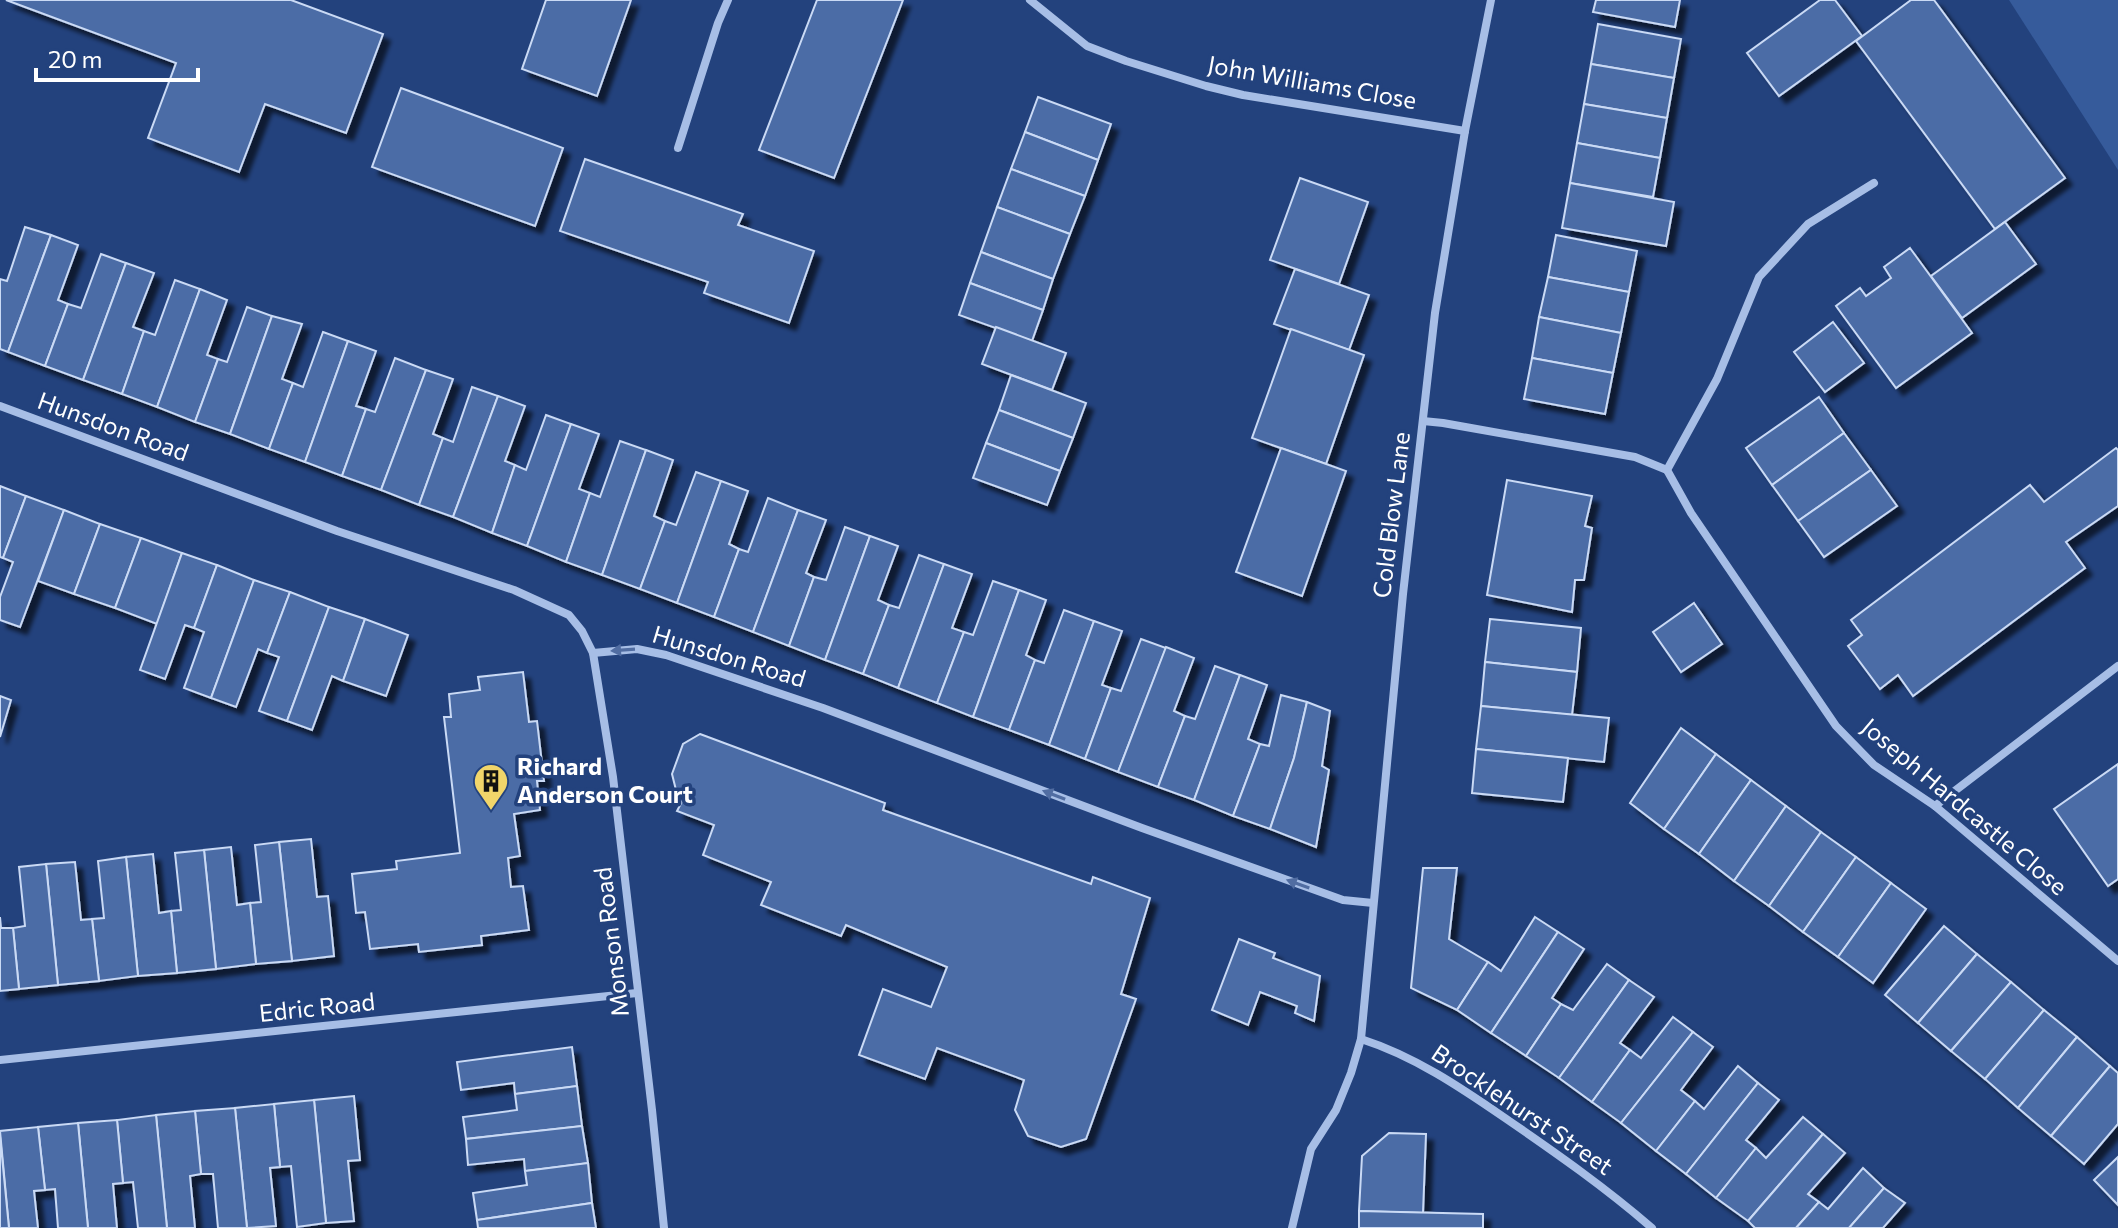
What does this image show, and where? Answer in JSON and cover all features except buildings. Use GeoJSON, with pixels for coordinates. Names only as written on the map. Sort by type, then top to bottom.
{"type":"FeatureCollection","features":[{"type":"Feature","properties":{"kind":"street"},"geometry":{"type":"LineString","coordinates":[[678,148],[728,0]]}},
{"type":"Feature","properties":{"kind":"street","name":"John Williams Close"},"geometry":{"type":"LineString","coordinates":[[1030,0],[1087,46],[1206,86],[1243,95],[1465,131]]}},
{"type":"Feature","properties":{"kind":"street","name":"Cold Blow Lane"},"geometry":{"type":"LineString","coordinates":[[1292,1228],[1311,1149],[1336,1110],[1361,1039],[1403,594],[1435,313],[1465,131],[1491,0]]}},
{"type":"Feature","properties":{"kind":"street"},"geometry":{"type":"LineString","coordinates":[[1423,421],[1635,457],[1667,470],[1717,379],[1759,277],[1808,224],[1874,183]]}},
{"type":"Feature","properties":{"kind":"street","name":"Hunsdon Road"},"geometry":{"type":"LineString","coordinates":[[0,406],[337,531],[514,590],[569,615],[582,631],[593,653],[637,649],[666,655],[823,708],[1343,900],[1373,903]]}},
{"type":"Feature","properties":{"kind":"street","name":"Joseph Hardcastle Close"},"geometry":{"type":"LineString","coordinates":[[1667,470],[1691,513],[1836,726],[1874,765],[1935,806],[2118,961]]}},
{"type":"Feature","properties":{"kind":"street","name":"Monson Road"},"geometry":{"type":"LineString","coordinates":[[593,653],[613,777],[664,1228]]}},
{"type":"Feature","properties":{"kind":"street"},"geometry":{"type":"LineString","coordinates":[[1935,806],[2118,666]]}},
{"type":"Feature","properties":{"kind":"street","name":"Edric Road"},"geometry":{"type":"LineString","coordinates":[[0,1060],[637,993]]}},
{"type":"Feature","properties":{"kind":"street","name":"Brocklehurst Street"},"geometry":{"type":"LineString","coordinates":[[1361,1039],[1389,1048],[1454,1083],[1548,1148],[1652,1228]]}},
{"type":"Feature","properties":{"kind":"shaded area"},"geometry":{"type":"Polygon","coordinates":[[[2009,0],[2118,0],[2118,170],[2009,0]]]}},
{"type":"Feature","properties":{"kind":"place","name":"Richard Anderson Court"},"geometry":{"type":"Point","coordinates":[491,812]}}]}
